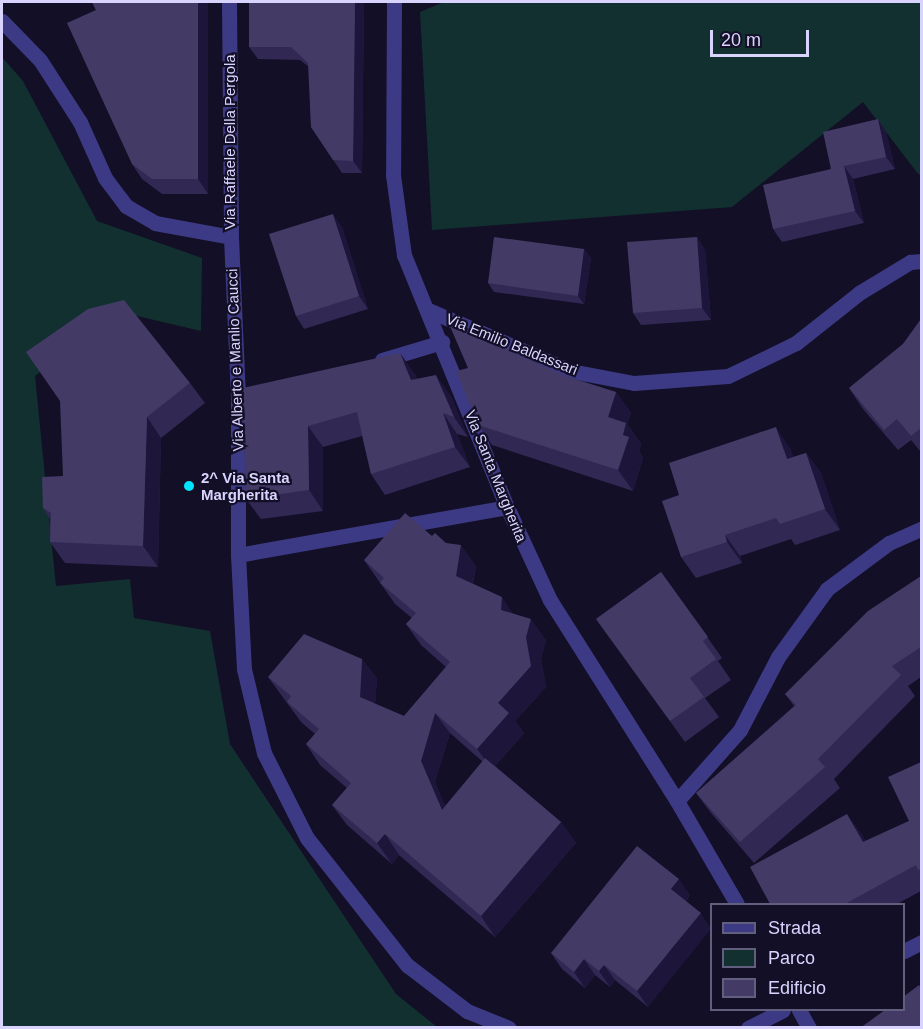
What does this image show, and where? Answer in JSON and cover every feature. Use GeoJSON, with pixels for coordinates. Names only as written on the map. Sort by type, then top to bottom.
{"type":"FeatureCollection","features":[{"type":"Feature","properties":{"kind":"street","name":"Via Raffaele Della Pergola"},"geometry":{"type":"LineString","coordinates":[[2,21],[40,60],[80,122],[105,178],[126,206],[155,223],[231,237],[229,2]]}},
{"type":"Feature","properties":{"kind":"street","name":"Via Santa Margherita"},"geometry":{"type":"LineString","coordinates":[[394,2],[393,175],[404,255],[442,342],[507,507],[550,600],[677,801],[736,903]]}},
{"type":"Feature","properties":{"kind":"street","name":"Via Alberto e Manlio Caucci"},"geometry":{"type":"LineString","coordinates":[[231,237],[238,398],[238,555],[244,669],[264,753],[307,838],[407,965],[467,1011],[509,1028]]}},
{"type":"Feature","properties":{"kind":"street","name":"Via Emilio Baldassari"},"geometry":{"type":"LineString","coordinates":[[428,310],[571,371],[634,383],[728,376],[796,343],[859,293],[910,262],[921,261]]}},
{"type":"Feature","properties":{"kind":"street"},"geometry":{"type":"LineString","coordinates":[[362,366],[442,342]]}},
{"type":"Feature","properties":{"kind":"street"},"geometry":{"type":"LineString","coordinates":[[238,555],[507,507]]}},
{"type":"Feature","properties":{"kind":"street"},"geometry":{"type":"LineString","coordinates":[[677,801],[740,730],[778,657],[827,589],[889,543],[921,528]]}},
{"type":"Feature","properties":{"kind":"street"},"geometry":{"type":"LineString","coordinates":[[905,950],[921,942]]}},
{"type":"Feature","properties":{"kind":"street"},"geometry":{"type":"LineString","coordinates":[[748,1028],[781,1011]]}},
{"type":"Feature","properties":{"kind":"street"},"geometry":{"type":"LineString","coordinates":[[800,1011],[809,1028]]}},
{"type":"Feature","properties":{"kind":"green space"},"geometry":{"type":"Polygon","coordinates":[[[444,2],[921,2],[921,173],[919,175],[863,102],[732,207],[432,230],[420,12],[444,2]]]}},
{"type":"Feature","properties":{"kind":"green space"},"geometry":{"type":"Polygon","coordinates":[[[2,57],[23,81],[97,221],[202,258],[201,331],[120,312],[35,376],[56,586],[130,579],[134,618],[210,631],[230,744],[396,994],[437,1027],[2,1027],[2,57]]]}},
{"type":"Feature","properties":{"kind":"building"},"geometry":{"type":"Polygon","coordinates":[[[92,2],[198,2],[198,179],[152,179],[132,164],[67,23],[96,10],[92,2]]]}},
{"type":"Feature","properties":{"kind":"building"},"geometry":{"type":"Polygon","coordinates":[[[249,2],[355,2],[353,161],[333,160],[311,127],[308,63],[291,47],[249,47],[249,2]]]}},
{"type":"Feature","properties":{"kind":"building"},"geometry":{"type":"Polygon","coordinates":[[[878,119],[886,157],[844,166],[855,211],[773,229],[763,185],[831,169],[823,132],[878,119]]]}},
{"type":"Feature","properties":{"kind":"building"},"geometry":{"type":"Polygon","coordinates":[[[333,214],[359,296],[296,316],[269,234],[333,214]]]}},
{"type":"Feature","properties":{"kind":"building"},"geometry":{"type":"Polygon","coordinates":[[[494,237],[584,249],[578,296],[488,283],[494,237]]]}},
{"type":"Feature","properties":{"kind":"building"},"geometry":{"type":"Polygon","coordinates":[[[697,237],[702,308],[633,313],[627,242],[697,237]]]}},
{"type":"Feature","properties":{"kind":"building"},"geometry":{"type":"Polygon","coordinates":[[[124,300],[190,383],[147,417],[143,546],[50,542],[51,513],[43,508],[42,477],[63,476],[60,401],[26,352],[88,309],[124,300]]]}},
{"type":"Feature","properties":{"kind":"building"},"geometry":{"type":"Polygon","coordinates":[[[921,319],[921,428],[911,436],[897,419],[884,430],[849,388],[903,344],[921,319]]]}},
{"type":"Feature","properties":{"kind":"building"},"geometry":{"type":"Polygon","coordinates":[[[449,324],[568,377],[616,392],[608,417],[626,423],[623,435],[629,437],[618,470],[478,425],[456,371],[468,368],[449,324]]]}},
{"type":"Feature","properties":{"kind":"building"},"geometry":{"type":"Polygon","coordinates":[[[400,353],[411,380],[436,375],[454,417],[443,413],[455,447],[371,474],[357,412],[308,426],[309,490],[246,499],[243,388],[400,353]]]}},
{"type":"Feature","properties":{"kind":"building"},"geometry":{"type":"Polygon","coordinates":[[[776,427],[787,459],[806,453],[825,509],[780,524],[776,518],[725,535],[727,542],[681,557],[662,501],[679,495],[669,463],[776,427]]]}},
{"type":"Feature","properties":{"kind":"building"},"geometry":{"type":"Polygon","coordinates":[[[405,513],[432,536],[435,533],[446,543],[461,545],[456,576],[502,597],[501,610],[531,619],[526,637],[531,666],[498,703],[509,713],[477,749],[435,713],[421,761],[442,810],[485,758],[561,822],[481,916],[385,834],[377,843],[332,805],[351,783],[306,744],[319,729],[287,702],[291,696],[268,677],[304,634],[362,659],[360,697],[404,716],[450,662],[406,624],[416,613],[380,583],[384,578],[364,560],[405,513]]]}},
{"type":"Feature","properties":{"kind":"building"},"geometry":{"type":"Polygon","coordinates":[[[661,572],[708,637],[703,641],[716,659],[690,678],[704,697],[670,721],[596,619],[661,572]]]}},
{"type":"Feature","properties":{"kind":"building"},"geometry":{"type":"Polygon","coordinates":[[[921,576],[921,647],[892,666],[901,675],[818,759],[825,767],[740,842],[696,793],[796,705],[785,694],[868,611],[921,576]]]}},
{"type":"Feature","properties":{"kind":"building"},"geometry":{"type":"Polygon","coordinates":[[[921,762],[921,869],[918,870],[916,865],[847,903],[769,903],[750,867],[847,814],[863,842],[909,821],[888,777],[921,762]]]}},
{"type":"Feature","properties":{"kind":"building"},"geometry":{"type":"Polygon","coordinates":[[[637,846],[679,879],[671,889],[701,913],[637,991],[604,965],[599,971],[584,959],[574,972],[551,953],[637,846]]]}},
{"type":"Feature","properties":{"kind":"building"},"geometry":{"type":"Polygon","coordinates":[[[919,985],[921,988],[921,1028],[860,1028],[884,1011],[905,1011],[905,996],[919,985]]]}},
{"type":"Feature","properties":{"kind":"place","name":"2^ Via Santa Margherita"},"geometry":{"type":"Point","coordinates":[189,486]}}]}
